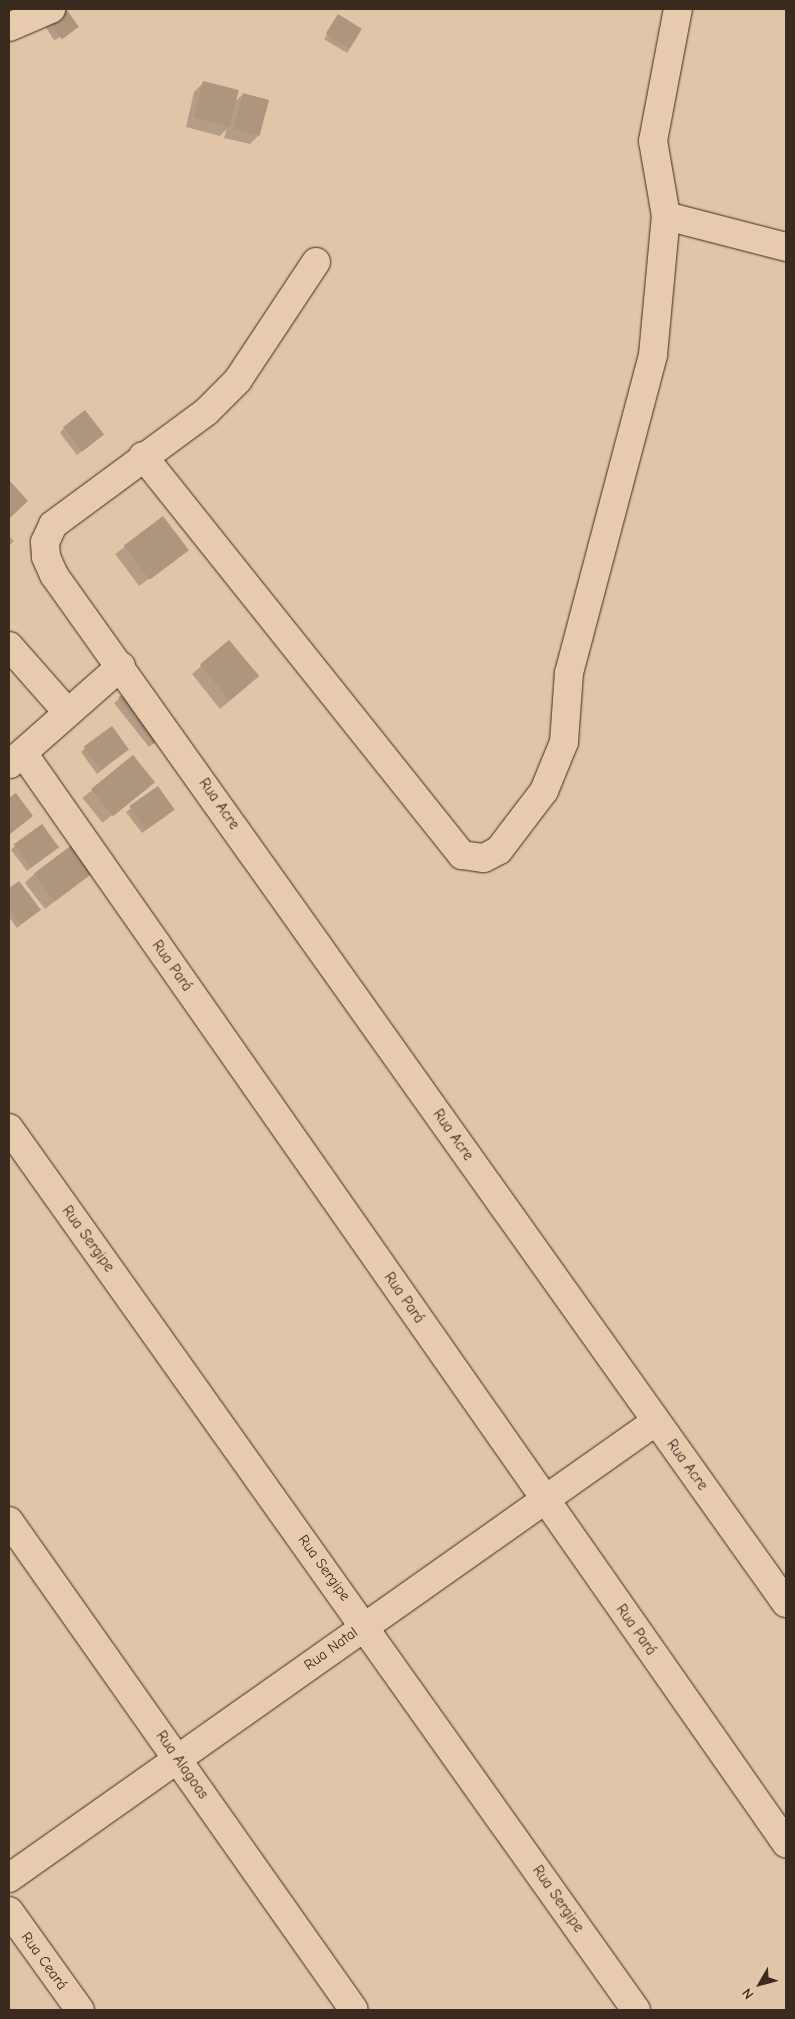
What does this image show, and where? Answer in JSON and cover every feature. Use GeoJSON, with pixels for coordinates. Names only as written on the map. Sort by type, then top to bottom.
{"type":"FeatureCollection","features":[{"type":"Feature","properties":{"kind":"street"},"geometry":{"type":"LineString","coordinates":[[9,27],[51,9]]}},
{"type":"Feature","properties":{"kind":"street"},"geometry":{"type":"LineString","coordinates":[[143,456],[462,855],[484,858],[499,850],[544,791],[564,742],[569,673],[653,355],[666,216],[653,141],[678,9]]}},
{"type":"Feature","properties":{"kind":"street"},"geometry":{"type":"LineString","coordinates":[[666,216],[786,247]]}},
{"type":"Feature","properties":{"kind":"street","name":"Rua Acre"},"geometry":{"type":"LineString","coordinates":[[316,262],[238,380],[206,412],[143,456],[53,524],[45,542],[54,575],[121,666],[655,1422],[786,1603]]}},
{"type":"Feature","properties":{"kind":"street"},"geometry":{"type":"LineString","coordinates":[[9,646],[68,713]]}},
{"type":"Feature","properties":{"kind":"street"},"geometry":{"type":"LineString","coordinates":[[16,759],[121,666]]}},
{"type":"Feature","properties":{"kind":"street","name":"Rua Pará"},"geometry":{"type":"LineString","coordinates":[[16,759],[544,1499],[786,1843]]}},
{"type":"Feature","properties":{"kind":"street","name":"Rua Sergipe"},"geometry":{"type":"LineString","coordinates":[[9,1128],[636,2010]]}},
{"type":"Feature","properties":{"kind":"street","name":"Rua Natal"},"geometry":{"type":"LineString","coordinates":[[9,1878],[179,1761],[364,1625],[655,1422]]}},
{"type":"Feature","properties":{"kind":"street","name":"Rua Alagoas"},"geometry":{"type":"LineString","coordinates":[[9,1521],[354,2010]]}},
{"type":"Feature","properties":{"kind":"street","name":"Rua Ceará"},"geometry":{"type":"LineString","coordinates":[[9,1912],[80,2010]]}},
{"type":"Feature","properties":{"kind":"building"},"geometry":{"type":"Polygon","coordinates":[[[66,9],[79,27],[62,39],[49,21],[66,9]]]}},
{"type":"Feature","properties":{"kind":"building"},"geometry":{"type":"Polygon","coordinates":[[[338,14],[362,29],[350,48],[326,34],[338,14]]]}},
{"type":"Feature","properties":{"kind":"building"},"geometry":{"type":"Polygon","coordinates":[[[203,81],[239,90],[230,127],[194,118],[203,81]]]}},
{"type":"Feature","properties":{"kind":"building"},"geometry":{"type":"Polygon","coordinates":[[[243,93],[269,100],[260,136],[233,129],[243,93]]]}},
{"type":"Feature","properties":{"kind":"building"},"geometry":{"type":"Polygon","coordinates":[[[85,410],[104,434],[82,452],[63,427],[85,410]]]}},
{"type":"Feature","properties":{"kind":"building"},"geometry":{"type":"Polygon","coordinates":[[[9,480],[28,501],[9,519],[9,480]]]}},
{"type":"Feature","properties":{"kind":"building"},"geometry":{"type":"Polygon","coordinates":[[[163,516],[189,550],[150,580],[124,545],[163,516]]]}},
{"type":"Feature","properties":{"kind":"building"},"geometry":{"type":"Polygon","coordinates":[[[229,640],[259,676],[230,700],[200,664],[229,640]]]}},
{"type":"Feature","properties":{"kind":"building"},"geometry":{"type":"Polygon","coordinates":[[[131,688],[166,734],[153,744],[118,698],[131,688]]]}},
{"type":"Feature","properties":{"kind":"building"},"geometry":{"type":"Polygon","coordinates":[[[112,726],[129,749],[101,770],[84,747],[112,726]]]}},
{"type":"Feature","properties":{"kind":"building"},"geometry":{"type":"Polygon","coordinates":[[[133,755],[155,782],[113,816],[91,789],[133,755]]]}},
{"type":"Feature","properties":{"kind":"building"},"geometry":{"type":"Polygon","coordinates":[[[158,786],[175,810],[146,830],[129,806],[158,786]]]}},
{"type":"Feature","properties":{"kind":"building"},"geometry":{"type":"Polygon","coordinates":[[[16,793],[33,816],[9,835],[9,798],[16,793]]]}},
{"type":"Feature","properties":{"kind":"building"},"geometry":{"type":"Polygon","coordinates":[[[42,824],[59,847],[31,868],[14,845],[42,824]]]}},
{"type":"Feature","properties":{"kind":"building"},"geometry":{"type":"Polygon","coordinates":[[[77,841],[98,869],[55,901],[34,873],[77,841]]]}},
{"type":"Feature","properties":{"kind":"building"},"geometry":{"type":"Polygon","coordinates":[[[19,881],[41,910],[21,924],[9,907],[9,888],[19,881]]]}}]}
